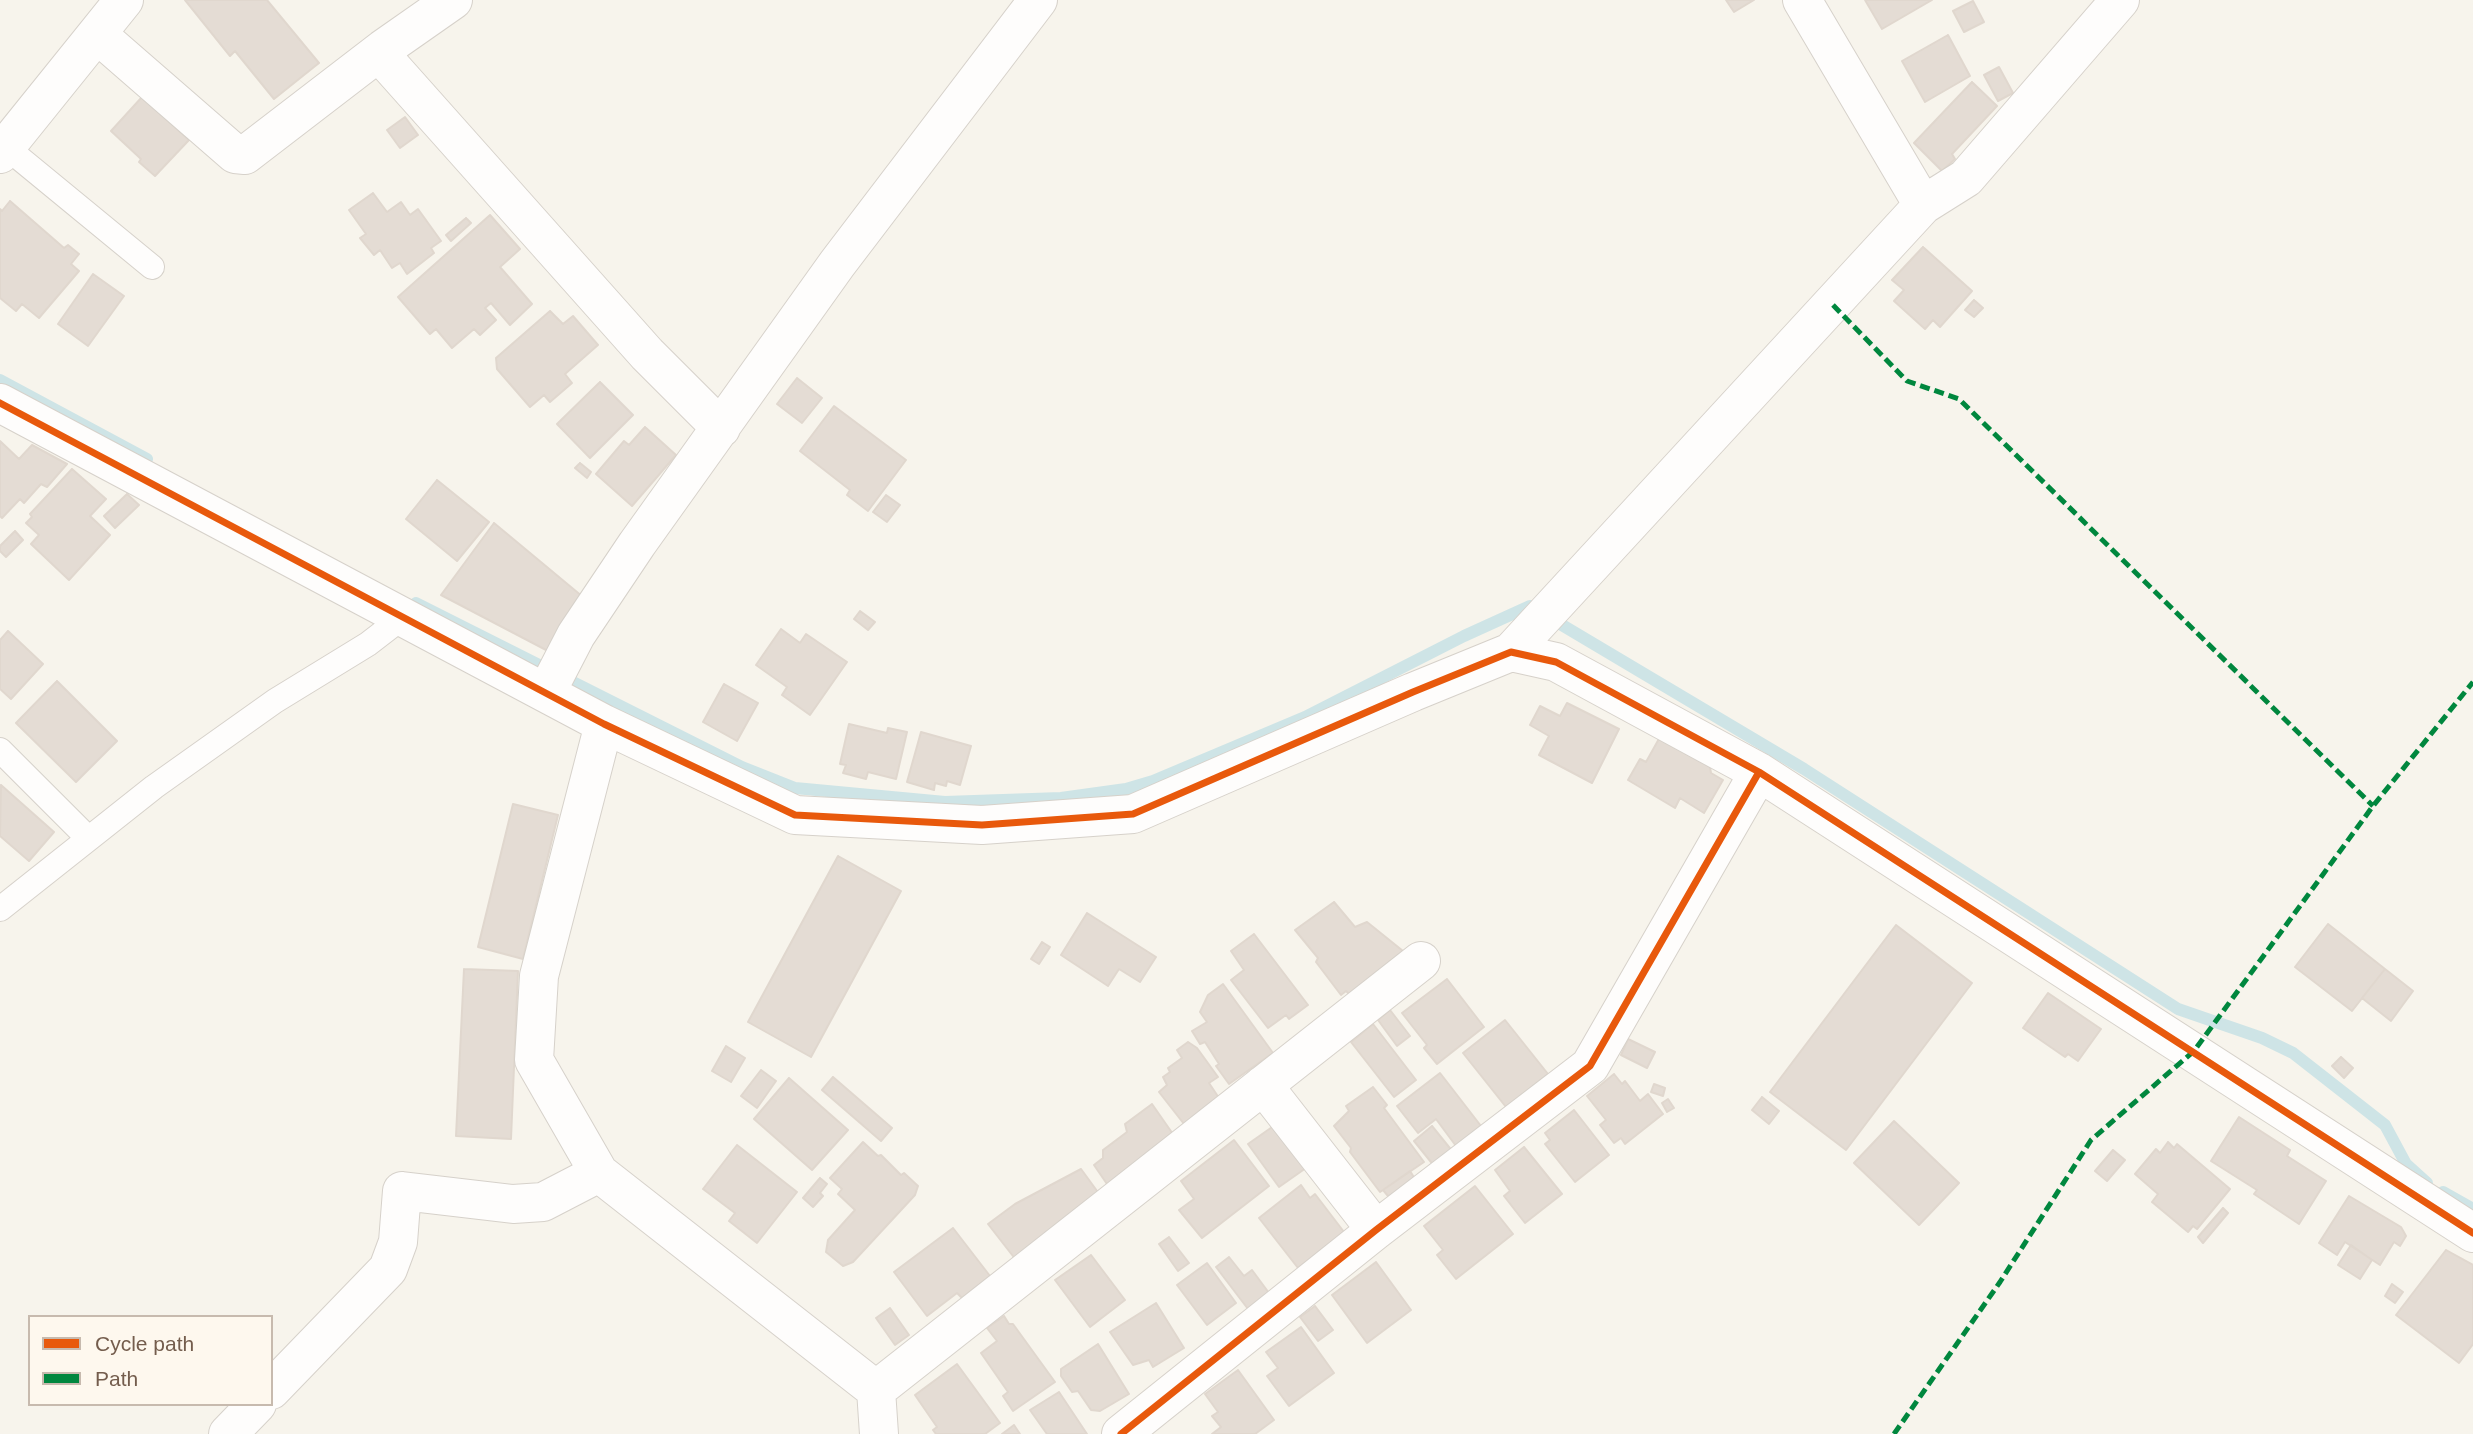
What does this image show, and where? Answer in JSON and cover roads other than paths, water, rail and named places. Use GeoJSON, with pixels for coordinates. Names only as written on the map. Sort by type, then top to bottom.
{"type":"FeatureCollection","features":[{"type":"Feature","properties":{"kind":"street"},"geometry":{"type":"LineString","coordinates":[[3,151],[124,0]]}},
{"type":"Feature","properties":{"kind":"street"},"geometry":{"type":"LineString","coordinates":[[97,34],[235,154],[245,155],[453,0]]}},
{"type":"Feature","properties":{"kind":"street"},"geometry":{"type":"LineString","coordinates":[[554,678],[576,635],[637,544],[837,264],[1038,0]]}},
{"type":"Feature","properties":{"kind":"street"},"geometry":{"type":"LineString","coordinates":[[1802,0],[1923,205]]}},
{"type":"Feature","properties":{"kind":"street"},"geometry":{"type":"LineString","coordinates":[[0,403],[403,617],[554,678],[604,723],[795,815],[982,825],[1133,814],[1511,652],[1923,205],[1966,178],[2120,0]]}},
{"type":"Feature","properties":{"kind":"street"},"geometry":{"type":"LineString","coordinates":[[379,53],[647,355],[722,428]]}},
{"type":"Feature","properties":{"kind":"street"},"geometry":{"type":"LineString","coordinates":[[1511,652],[1556,662],[1759,772],[2473,1233]]}},
{"type":"Feature","properties":{"kind":"street"},"geometry":{"type":"LineString","coordinates":[[604,723],[538,976],[534,1060],[599,1173],[876,1390],[880,1434]]}},
{"type":"Feature","properties":{"kind":"street"},"geometry":{"type":"LineString","coordinates":[[1121,1434],[1376,1230],[1590,1066],[1759,772]]}},
{"type":"Feature","properties":{"kind":"street"},"geometry":{"type":"LineString","coordinates":[[876,1390],[1421,961]]}},
{"type":"Feature","properties":{"kind":"street"},"geometry":{"type":"LineString","coordinates":[[1263,1085],[1376,1230]]}},
{"type":"Feature","properties":{"kind":"street"},"geometry":{"type":"LineString","coordinates":[[273,1388],[388,1269],[398,1242],[402,1191],[513,1205],[544,1202],[599,1173]]}},
{"type":"Feature","properties":{"kind":"street"},"geometry":{"type":"LineString","coordinates":[[228,1434],[255,1406]]}},
{"type":"Feature","properties":{"kind":"lane"},"geometry":{"type":"LineString","coordinates":[[3,151],[152,267]]}},
{"type":"Feature","properties":{"kind":"lane"},"geometry":{"type":"LineString","coordinates":[[0,909],[154,786],[253,717],[368,644],[403,617]]}},
{"type":"Feature","properties":{"kind":"lane"},"geometry":{"type":"LineString","coordinates":[[0,750],[88,838]]}},
{"type":"Feature","properties":{"kind":"waterway"},"geometry":{"type":"LineString","coordinates":[[0,380],[147,459]]}},
{"type":"Feature","properties":{"kind":"waterway"},"geometry":{"type":"LineString","coordinates":[[416,603],[742,767],[795,788],[945,802],[1061,798],[1126,789],[1153,781],[1305,717],[1464,636],[1530,606],[1804,769],[2178,1009],[2262,1038],[2293,1053],[2385,1125],[2406,1164],[2427,1183]]}},
{"type":"Feature","properties":{"kind":"waterway"},"geometry":{"type":"LineString","coordinates":[[2443,1192],[2473,1209]]}}]}
